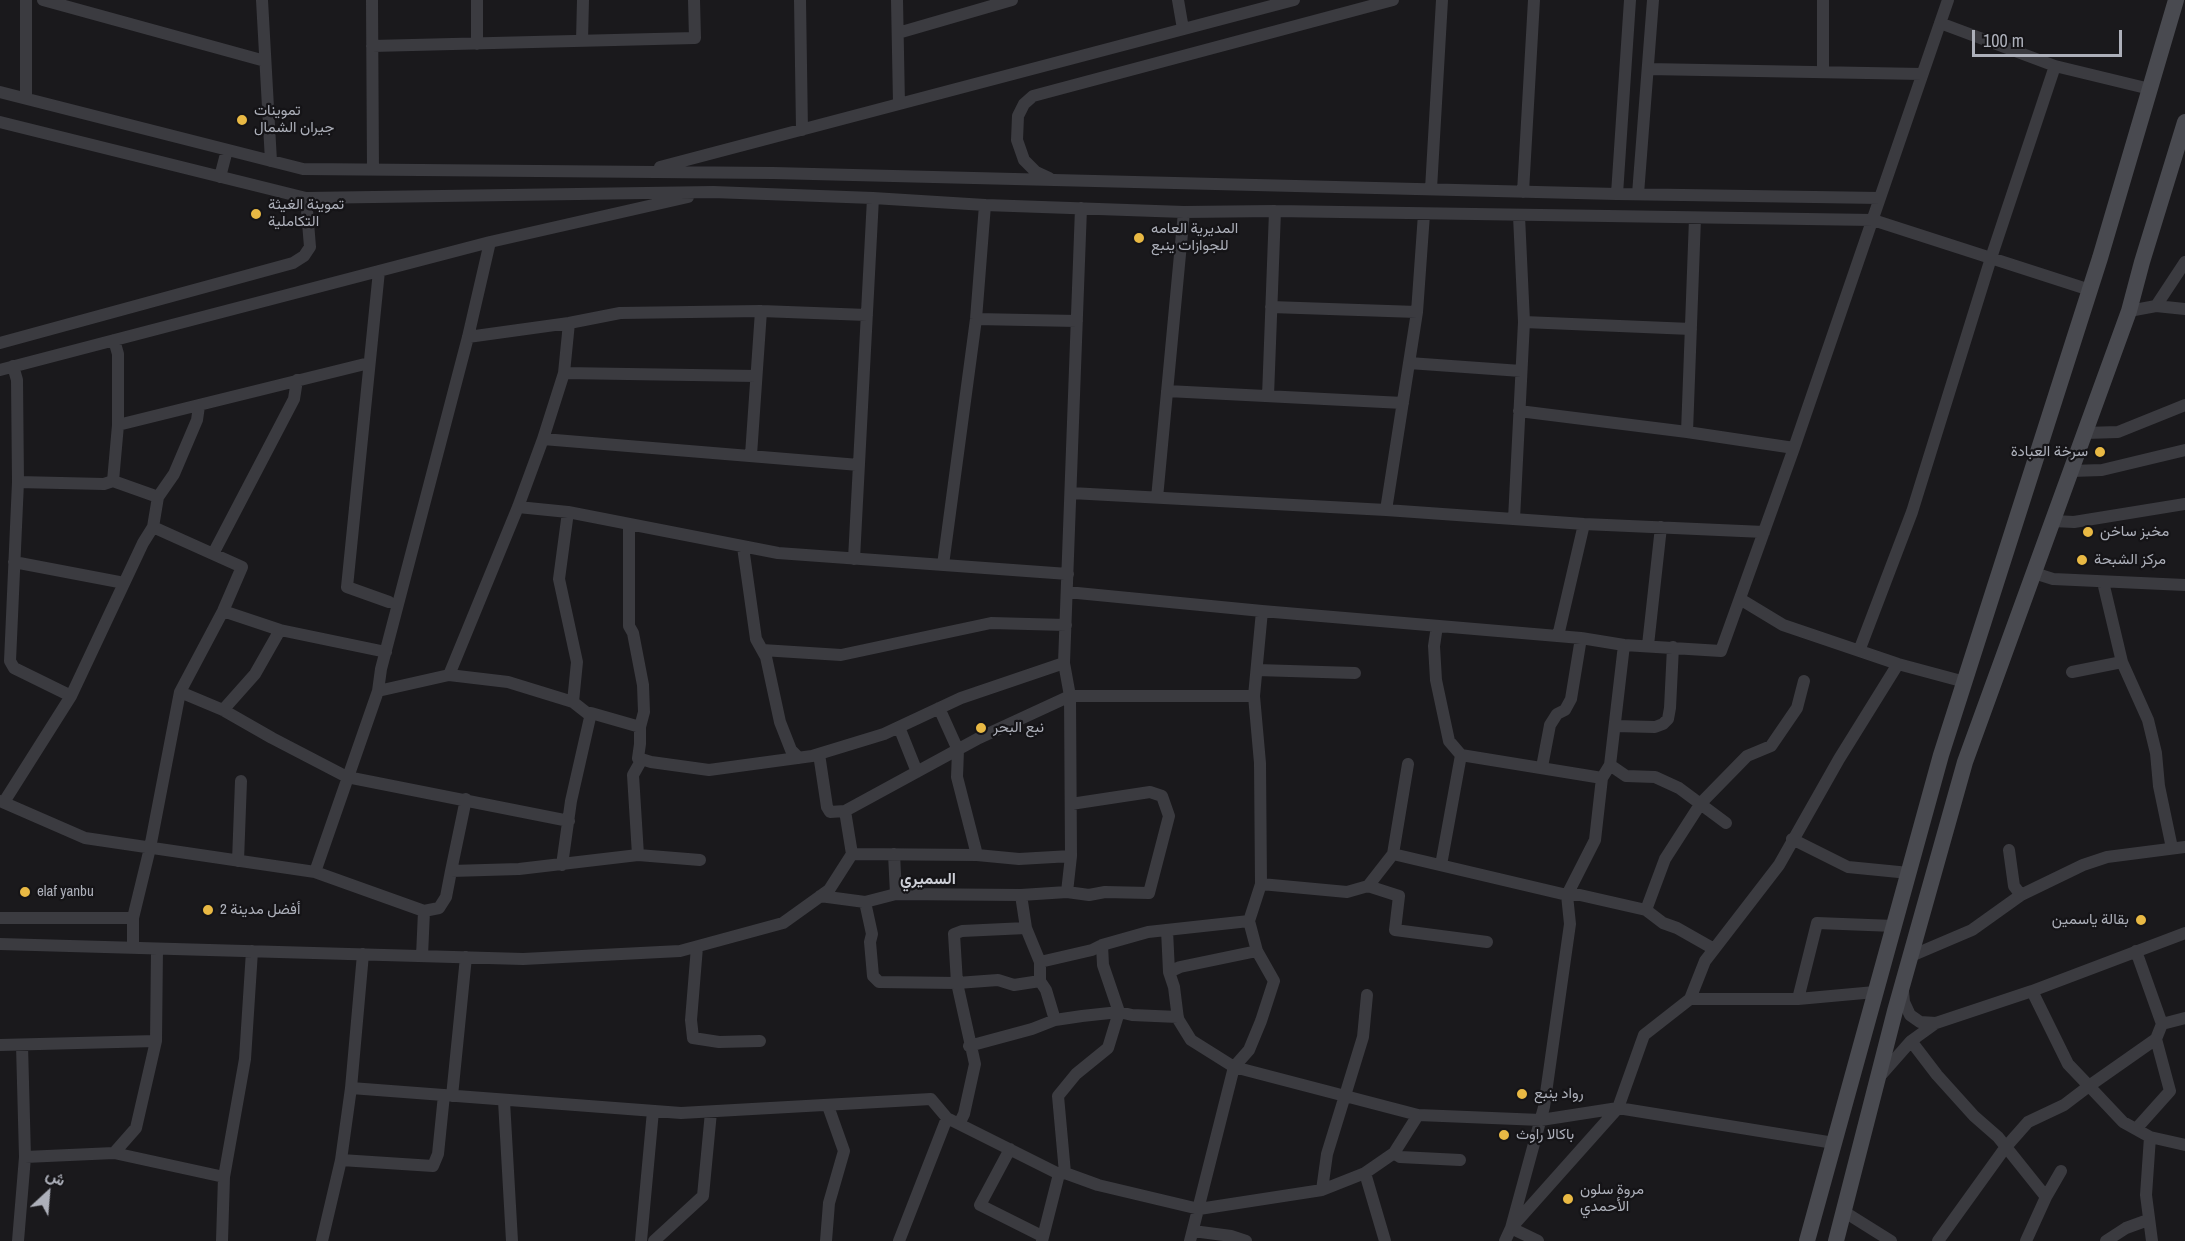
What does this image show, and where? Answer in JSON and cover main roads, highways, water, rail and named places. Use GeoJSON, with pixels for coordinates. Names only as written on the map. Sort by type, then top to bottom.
{"type":"FeatureCollection","features":[{"type":"Feature","properties":{"kind":"place","name":"تموينات جيران الشمال"},"geometry":{"type":"Point","coordinates":[242,120]}},
{"type":"Feature","properties":{"kind":"place","name":"تموينة الغيثة التكاملية"},"geometry":{"type":"Point","coordinates":[256,214]}},
{"type":"Feature","properties":{"kind":"place","name":"المديرية العامه للجوازات ينبع"},"geometry":{"type":"Point","coordinates":[1139,238]}},
{"type":"Feature","properties":{"kind":"place","name":"سرخة العبادة"},"geometry":{"type":"Point","coordinates":[2100,452]}},
{"type":"Feature","properties":{"kind":"place","name":"مخبز ساخن"},"geometry":{"type":"Point","coordinates":[2088,532]}},
{"type":"Feature","properties":{"kind":"place","name":"مركز الشبحة"},"geometry":{"type":"Point","coordinates":[2082,560]}},
{"type":"Feature","properties":{"kind":"place","name":"نبع البحر"},"geometry":{"type":"Point","coordinates":[981,728]}},
{"type":"Feature","properties":{"kind":"place","name":"elaf yanbu"},"geometry":{"type":"Point","coordinates":[25,892]}},
{"type":"Feature","properties":{"kind":"place","name":"2 أفضل مدينة"},"geometry":{"type":"Point","coordinates":[208,910]}},
{"type":"Feature","properties":{"kind":"place","name":"بقالة ياسمين"},"geometry":{"type":"Point","coordinates":[2141,920]}},
{"type":"Feature","properties":{"kind":"place","name":"رواد ينبع"},"geometry":{"type":"Point","coordinates":[1522,1094]}},
{"type":"Feature","properties":{"kind":"place","name":"باكالا راوث"},"geometry":{"type":"Point","coordinates":[1504,1135]}},
{"type":"Feature","properties":{"kind":"place","name":"مروة سلون الأحمدي"},"geometry":{"type":"Point","coordinates":[1568,1199]}},
{"type":"Feature","properties":{"kind":"district","name":"السميري"},"geometry":{"type":"Point","coordinates":[928,880]}}]}
